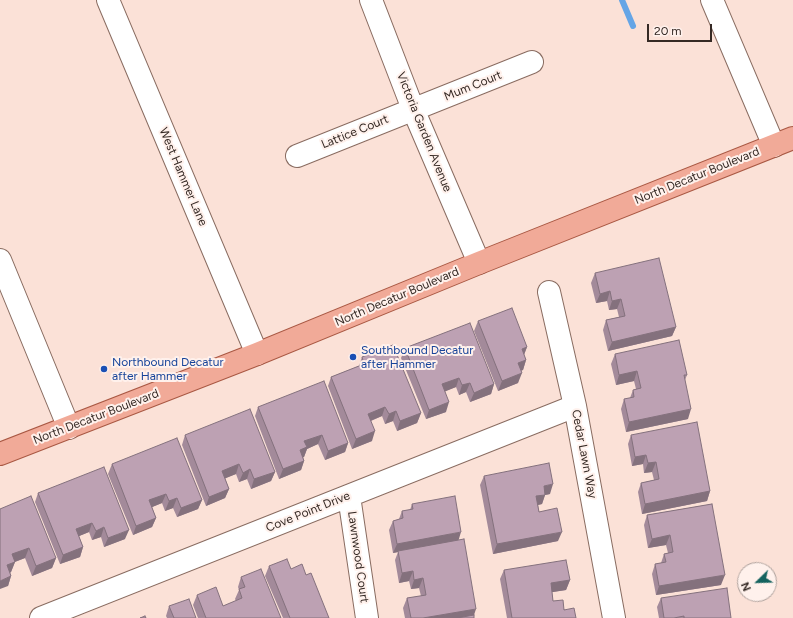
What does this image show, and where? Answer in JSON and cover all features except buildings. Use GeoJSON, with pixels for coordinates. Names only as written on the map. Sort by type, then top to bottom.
{"type":"FeatureCollection","features":[{"type":"Feature","properties":{"kind":"main road","name":"North Decatur Boulevard"},"geometry":{"type":"LineString","coordinates":[[0,454],[257,354],[479,263],[784,142]]}},
{"type":"Feature","properties":{"kind":"street","name":"West Hammer Lane"},"geometry":{"type":"LineString","coordinates":[[108,0],[257,354]]}},
{"type":"Feature","properties":{"kind":"street","name":"Victoria Garden Avenue"},"geometry":{"type":"LineString","coordinates":[[371,0],[413,109],[479,263]]}},
{"type":"Feature","properties":{"kind":"street"},"geometry":{"type":"LineString","coordinates":[[712,0],[784,142]]}},
{"type":"Feature","properties":{"kind":"street","name":"Mum Court"},"geometry":{"type":"LineString","coordinates":[[413,109],[532,62]]}},
{"type":"Feature","properties":{"kind":"street","name":"Lattice Court"},"geometry":{"type":"LineString","coordinates":[[297,156],[413,109]]}},
{"type":"Feature","properties":{"kind":"street"},"geometry":{"type":"LineString","coordinates":[[0,260],[69,428]]}},
{"type":"Feature","properties":{"kind":"street","name":"Cedar Lawn Way"},"geometry":{"type":"LineString","coordinates":[[549,292],[575,406],[614,618]]}},
{"type":"Feature","properties":{"kind":"street","name":"Cove Point Drive"},"geometry":{"type":"LineString","coordinates":[[41,618],[575,406]]}},
{"type":"Feature","properties":{"kind":"street","name":"Lawnwood Court"},"geometry":{"type":"LineString","coordinates":[[349,496],[367,618]]}},
{"type":"Feature","properties":{"kind":"waterway"},"geometry":{"type":"LineString","coordinates":[[622,0],[633,26]]}},
{"type":"Feature","properties":{"kind":"place","name":"Southbound Decatur after Hammer"},"geometry":{"type":"Point","coordinates":[353,357]}},
{"type":"Feature","properties":{"kind":"place","name":"Northbound Decatur after Hammer"},"geometry":{"type":"Point","coordinates":[104,369]}}]}
